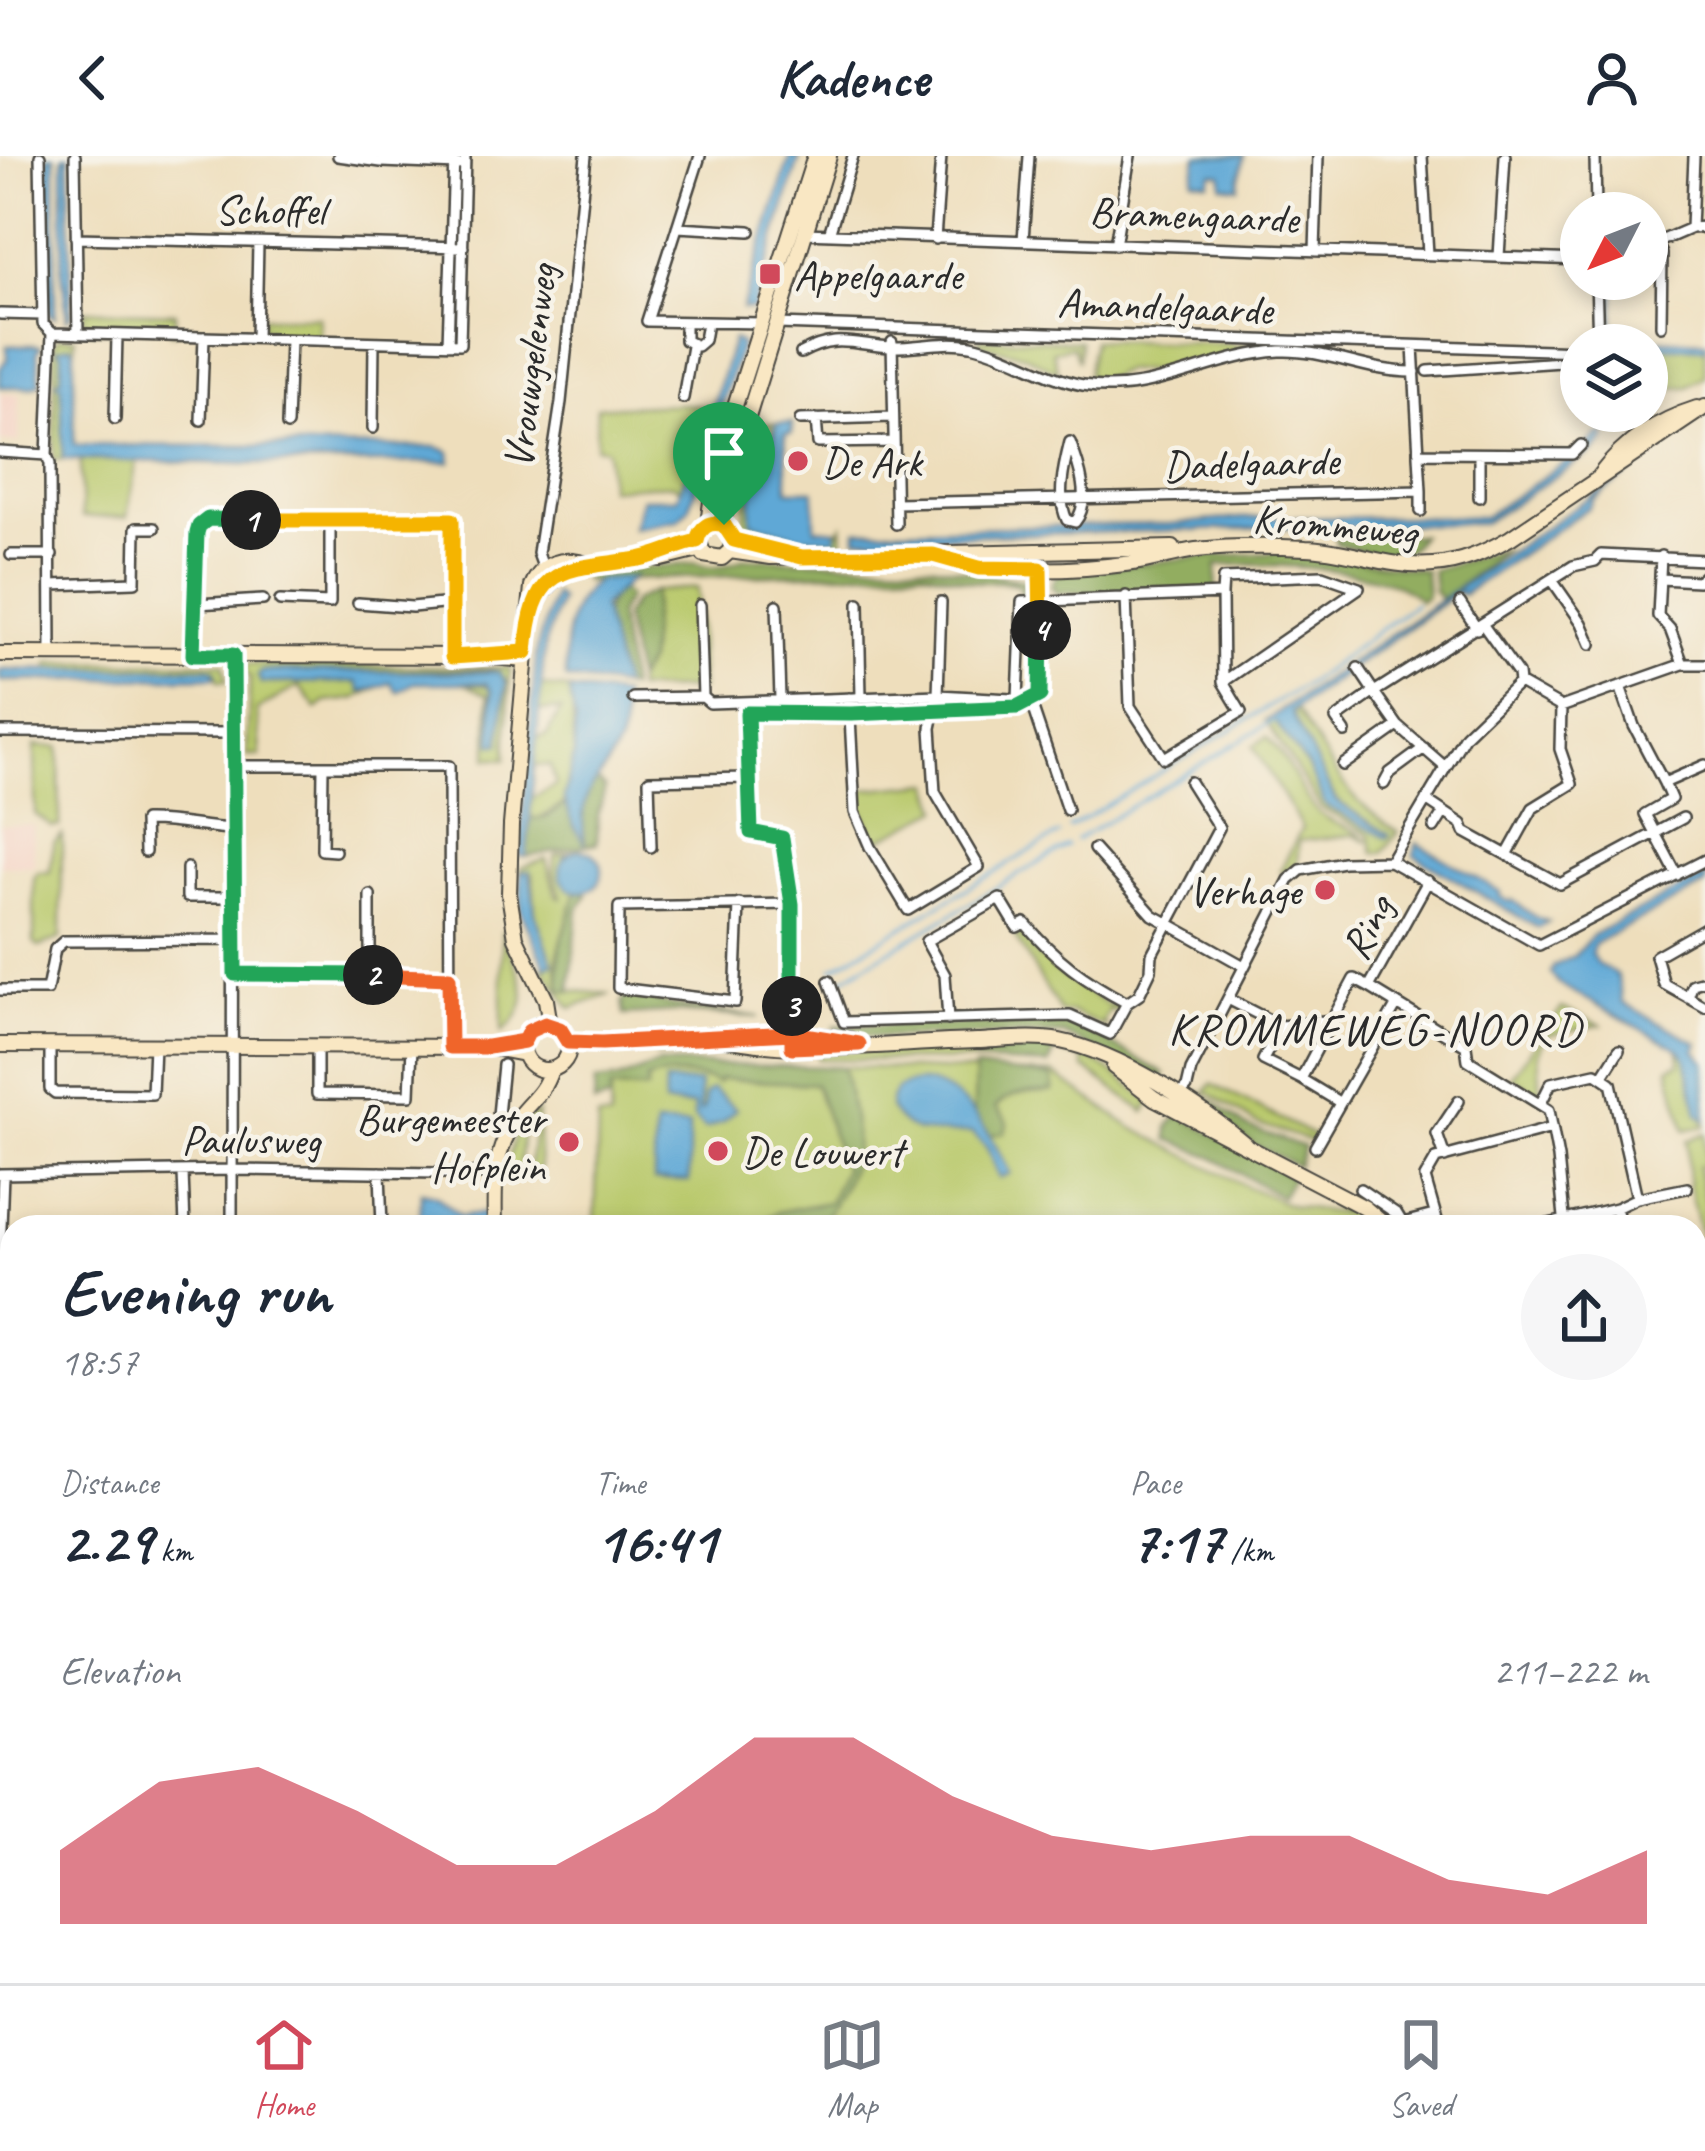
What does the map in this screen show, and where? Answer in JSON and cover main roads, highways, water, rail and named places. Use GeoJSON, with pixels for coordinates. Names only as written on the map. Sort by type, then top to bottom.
{"type":"FeatureCollection","features":[{"type":"Feature","properties":{"kind":"main road"},"geometry":{"type":"LineString","coordinates":[[770,324],[815,156]]}},
{"type":"Feature","properties":{"kind":"main road"},"geometry":{"type":"LineString","coordinates":[[732,546],[716,525],[716,465],[829,156]]}},
{"type":"Feature","properties":{"kind":"main road","name":"Krommeweg"},"geometry":{"type":"LineString","coordinates":[[526,656],[532,605],[547,574],[586,564],[648,557],[662,560],[698,545],[713,559],[732,546],[771,557],[1307,548],[1411,566],[1444,564],[1481,554],[1705,406]]}},
{"type":"Feature","properties":{"kind":"main road"},"geometry":{"type":"LineString","coordinates":[[698,545],[716,525]]}},
{"type":"Feature","properties":{"kind":"main road","name":"Krommeweg"},"geometry":{"type":"LineString","coordinates":[[933,555],[979,568],[1040,569],[1135,562],[1196,550]]}},
{"type":"Feature","properties":{"kind":"main road"},"geometry":{"type":"LineString","coordinates":[[0,654],[526,656],[509,894],[515,938],[541,990],[545,1025]]}},
{"type":"Feature","properties":{"kind":"main road"},"geometry":{"type":"LineString","coordinates":[[524,1047],[529,1031],[545,1025],[563,1032],[568,1047],[562,1064],[544,1069]]}},
{"type":"Feature","properties":{"kind":"main road"},"geometry":{"type":"LineString","coordinates":[[568,1047],[710,1035],[768,1047],[792,1040],[859,1044],[1045,1040],[1106,1059],[1373,1215]]}},
{"type":"Feature","properties":{"kind":"main road"},"geometry":{"type":"LineString","coordinates":[[0,1045],[524,1047],[544,1069]]}},
{"type":"Feature","properties":{"kind":"main road"},"geometry":{"type":"LineString","coordinates":[[496,1215],[507,1132],[529,1105],[544,1069]]}},
{"type":"Feature","properties":{"kind":"water"},"geometry":{"type":"Polygon","coordinates":[[[47,156],[55,156],[55,317],[49,314],[47,156]]]}},
{"type":"Feature","properties":{"kind":"water"},"geometry":{"type":"Polygon","coordinates":[[[63,156],[69,156],[71,315],[67,319],[62,271],[63,156]]]}},
{"type":"Feature","properties":{"kind":"water"},"geometry":{"type":"Polygon","coordinates":[[[790,156],[800,156],[753,310],[742,309],[790,156]]]}},
{"type":"Feature","properties":{"kind":"water"},"geometry":{"type":"Polygon","coordinates":[[[1197,156],[1244,156],[1238,187],[1222,185],[1222,174],[1212,173],[1209,182],[1193,179],[1197,156]]]}},
{"type":"Feature","properties":{"kind":"water"},"geometry":{"type":"Polygon","coordinates":[[[1609,300],[1615,300],[1614,324],[1609,324],[1609,300]]]}},
{"type":"Feature","properties":{"kind":"water"},"geometry":{"type":"Polygon","coordinates":[[[733,339],[741,344],[689,509],[678,520],[633,528],[642,498],[677,498],[733,339]]]}},
{"type":"Feature","properties":{"kind":"water"},"geometry":{"type":"Polygon","coordinates":[[[1668,340],[1705,341],[1705,348],[1668,347],[1668,340]]]}},
{"type":"Feature","properties":{"kind":"water"},"geometry":{"type":"Polygon","coordinates":[[[7,346],[41,347],[37,352],[40,383],[0,387],[7,346]]]}},
{"type":"Feature","properties":{"kind":"water"},"geometry":{"type":"Polygon","coordinates":[[[74,347],[74,445],[437,447],[450,452],[451,462],[63,459],[61,385],[56,382],[61,379],[58,348],[74,347]]]}},
{"type":"Feature","properties":{"kind":"water"},"geometry":{"type":"Polygon","coordinates":[[[777,423],[792,423],[792,433],[785,434],[788,490],[814,490],[815,528],[836,530],[837,539],[798,536],[751,522],[751,495],[777,423]]]}},
{"type":"Feature","properties":{"kind":"water"},"geometry":{"type":"Polygon","coordinates":[[[1606,433],[1593,452],[1483,523],[857,538],[857,530],[1170,524],[1243,518],[1484,517],[1567,461],[1574,461],[1598,435],[1606,433]]]}},
{"type":"Feature","properties":{"kind":"water"},"geometry":{"type":"Polygon","coordinates":[[[1630,469],[1589,507],[1463,594],[1458,592],[1291,712],[1336,801],[1389,835],[1386,838],[1325,805],[1308,767],[1275,722],[1266,721],[1630,469]]]}},
{"type":"Feature","properties":{"kind":"water"},"geometry":{"type":"Polygon","coordinates":[[[633,577],[602,607],[623,687],[566,679],[567,638],[579,601],[598,580],[633,577]]]}},
{"type":"Feature","properties":{"kind":"water"},"geometry":{"type":"Polygon","coordinates":[[[554,594],[560,600],[545,643],[526,857],[519,856],[537,647],[554,594]]]}},
{"type":"Feature","properties":{"kind":"water"},"geometry":{"type":"Polygon","coordinates":[[[211,668],[214,677],[0,681],[0,670],[211,668]]]}},
{"type":"Feature","properties":{"kind":"water"},"geometry":{"type":"Polygon","coordinates":[[[262,671],[499,672],[506,682],[500,744],[492,744],[492,691],[486,683],[414,683],[398,692],[391,683],[361,692],[357,682],[261,683],[262,671]]]}},
{"type":"Feature","properties":{"kind":"water"},"geometry":{"type":"Polygon","coordinates":[[[569,690],[622,696],[620,739],[587,797],[584,842],[564,798],[574,755],[575,721],[569,690]]]}},
{"type":"Feature","properties":{"kind":"water"},"geometry":{"type":"Polygon","coordinates":[[[1417,843],[1548,922],[1538,928],[1414,855],[1417,843]]]}},
{"type":"Feature","properties":{"kind":"water"},"geometry":{"type":"Polygon","coordinates":[[[581,850],[596,856],[602,871],[596,886],[581,892],[566,886],[560,871],[566,856],[581,850]]]}},
{"type":"Feature","properties":{"kind":"water"},"geometry":{"type":"Polygon","coordinates":[[[530,871],[535,913],[553,963],[546,967],[521,911],[521,872],[530,871]]]}},
{"type":"Feature","properties":{"kind":"water"},"geometry":{"type":"Polygon","coordinates":[[[1705,876],[1705,885],[1603,939],[1591,953],[1597,964],[1617,975],[1623,1003],[1698,1043],[1695,1050],[1705,1062],[1705,1120],[1698,1114],[1686,1058],[1680,1050],[1559,984],[1550,973],[1593,935],[1705,876]]]}},
{"type":"Feature","properties":{"kind":"water"},"geometry":{"type":"Polygon","coordinates":[[[665,1082],[699,1083],[700,1111],[705,1094],[712,1089],[736,1109],[723,1122],[705,1129],[694,1118],[694,1106],[664,1104],[665,1082]]]}},
{"type":"Feature","properties":{"kind":"water"},"geometry":{"type":"Polygon","coordinates":[[[923,1082],[965,1104],[986,1129],[1010,1173],[999,1178],[987,1148],[973,1133],[916,1130],[898,1118],[890,1107],[896,1090],[923,1082]]]}},
{"type":"Feature","properties":{"kind":"water"},"geometry":{"type":"Polygon","coordinates":[[[655,1125],[689,1126],[689,1181],[654,1180],[655,1125]]]}},
{"type":"Feature","properties":{"kind":"water"},"geometry":{"type":"Polygon","coordinates":[[[421,1192],[435,1195],[460,1215],[420,1215],[421,1192]]]}},
{"type":"Feature","properties":{"kind":"waterway"},"geometry":{"type":"LineString","coordinates":[[1069,828],[1311,681],[1415,604]]}},
{"type":"Feature","properties":{"kind":"waterway"},"geometry":{"type":"LineString","coordinates":[[1076,840],[1274,720]]}},
{"type":"Feature","properties":{"kind":"waterway"},"geometry":{"type":"LineString","coordinates":[[833,968],[1059,834]]}},
{"type":"Feature","properties":{"kind":"waterway"},"geometry":{"type":"LineString","coordinates":[[842,979],[1067,846]]}},
{"type":"Feature","properties":{"kind":"place","name":"Appelgaarde"},"geometry":{"type":"Point","coordinates":[770,274]}},
{"type":"Feature","properties":{"kind":"place","name":"De Ark"},"geometry":{"type":"Point","coordinates":[798,461]}},
{"type":"Feature","properties":{"kind":"place","name":"Verhage"},"geometry":{"type":"Point","coordinates":[1325,890]}},
{"type":"Feature","properties":{"kind":"place","name":"Burgemeester Hofplein"},"geometry":{"type":"Point","coordinates":[569,1142]}},
{"type":"Feature","properties":{"kind":"place","name":"De Louwert"},"geometry":{"type":"Point","coordinates":[718,1151]}},
{"type":"Feature","properties":{"kind":"district","name":"KROMMEWEG-NOORD"},"geometry":{"type":"Point","coordinates":[1376,1028]}}]}
